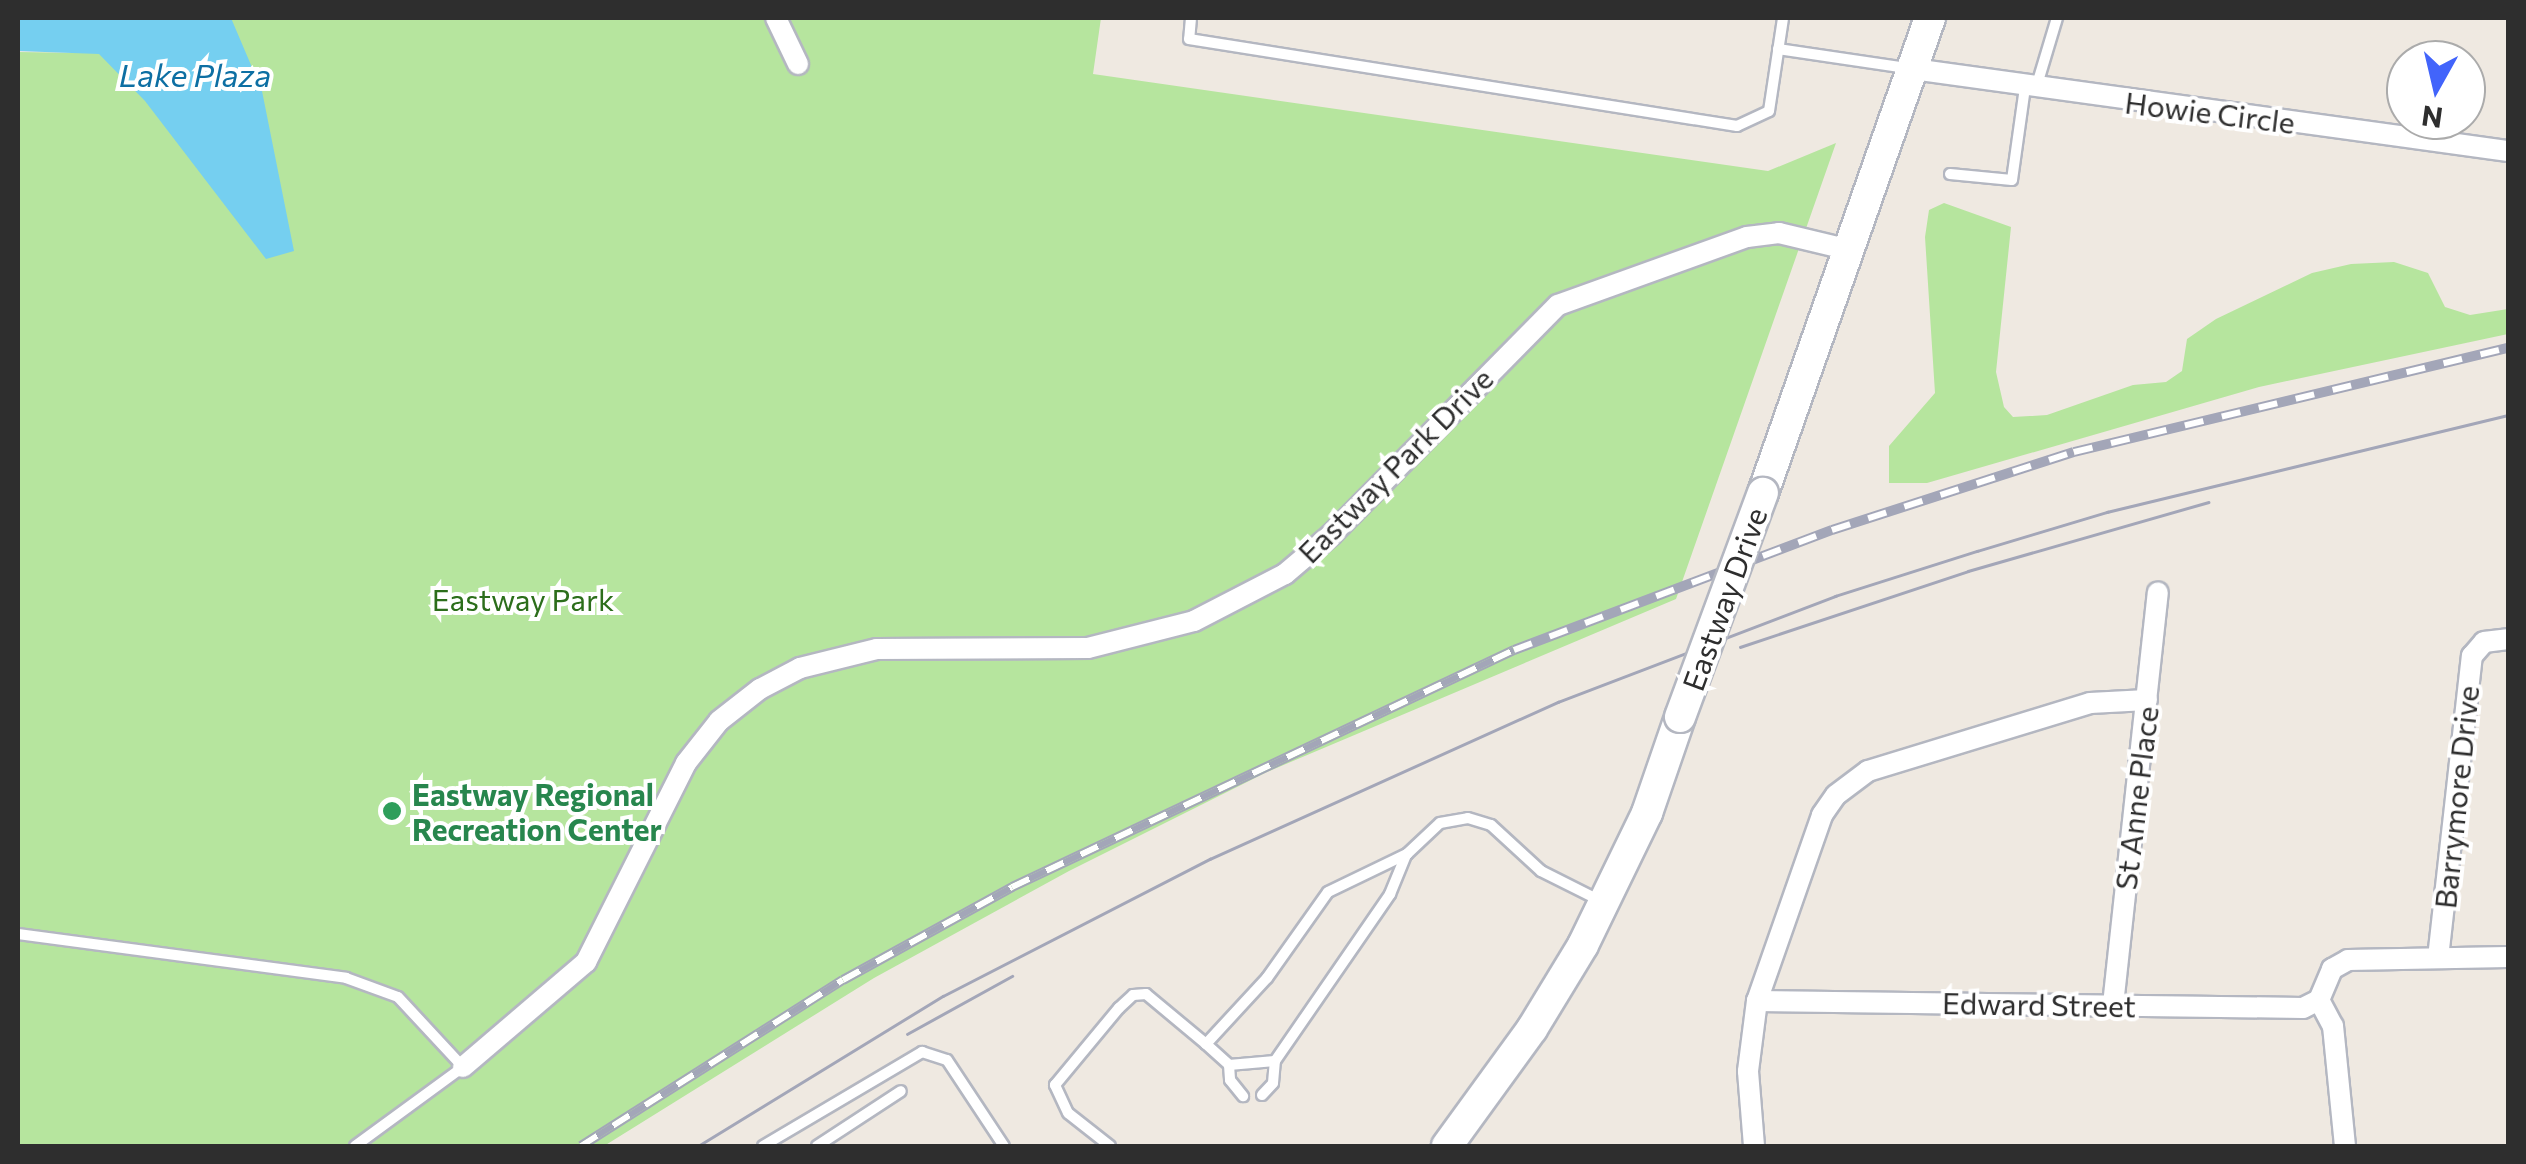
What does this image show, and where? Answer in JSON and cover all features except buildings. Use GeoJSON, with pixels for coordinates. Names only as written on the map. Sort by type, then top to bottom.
{"type":"FeatureCollection","features":[{"type":"Feature","properties":{"kind":"main road","name":"Eastway Drive"},"geometry":{"type":"LineString","coordinates":[[1446,1146],[1532,1029],[1604,903],[1647,813],[1930,18]]}},
{"type":"Feature","properties":{"kind":"street"},"geometry":{"type":"LineString","coordinates":[[776,18],[798,64]]}},
{"type":"Feature","properties":{"kind":"street","name":"Howie Circle"},"geometry":{"type":"LineString","coordinates":[[1913,68],[2031,88],[2508,151]]}},
{"type":"Feature","properties":{"kind":"street","name":"Eastway Park Drive"},"geometry":{"type":"LineString","coordinates":[[462,1068],[586,962],[686,763],[720,721],[760,690],[800,668],[877,648],[1088,648],[1194,621],[1285,574],[1332,535],[1558,305],[1747,237],[1779,233],[1850,250]]}},
{"type":"Feature","properties":{"kind":"street","name":"St Anne Place"},"geometry":{"type":"LineString","coordinates":[[2113,1005],[2158,592]]}},
{"type":"Feature","properties":{"kind":"street","name":"Barrymore Drive"},"geometry":{"type":"LineString","coordinates":[[2438,958],[2472,656],[2484,642],[2508,640]]}},
{"type":"Feature","properties":{"kind":"street"},"geometry":{"type":"LineString","coordinates":[[1754,1146],[1748,1071],[1757,1001],[1822,816],[1852,780],[2090,703],[2147,700]]}},
{"type":"Feature","properties":{"kind":"street"},"geometry":{"type":"LineString","coordinates":[[2346,1146],[2333,1026],[2319,1000],[2336,965],[2374,959],[2508,957]]}},
{"type":"Feature","properties":{"kind":"street","name":"Edward Street"},"geometry":{"type":"LineString","coordinates":[[1757,1001],[2303,1008],[2319,1000]]}},
{"type":"Feature","properties":{"kind":"lane"},"geometry":{"type":"LineString","coordinates":[[1192,18],[1189,39],[1737,126],[1769,111],[1783,18]]}},
{"type":"Feature","properties":{"kind":"lane"},"geometry":{"type":"LineString","coordinates":[[1950,174],[2012,180],[2031,88],[2057,18]]}},
{"type":"Feature","properties":{"kind":"lane"},"geometry":{"type":"LineString","coordinates":[[1778,48],[1913,68]]}},
{"type":"Feature","properties":{"kind":"lane"},"geometry":{"type":"LineString","coordinates":[[1206,1044],[1267,978],[1328,892],[1406,854],[1440,823],[1468,818],[1490,825],[1541,870],[1604,903]]}},
{"type":"Feature","properties":{"kind":"lane"},"geometry":{"type":"LineString","coordinates":[[1262,1095],[1273,1083],[1275,1061],[1390,894],[1406,854]]}},
{"type":"Feature","properties":{"kind":"lane"},"geometry":{"type":"LineString","coordinates":[[18,934],[360,980],[398,997],[462,1068],[355,1146]]}},
{"type":"Feature","properties":{"kind":"lane"},"geometry":{"type":"LineString","coordinates":[[1110,1146],[1068,1114],[1056,1084],[1118,1008],[1146,994],[1229,1065],[1230,1080],[1243,1096]]}},
{"type":"Feature","properties":{"kind":"lane"},"geometry":{"type":"LineString","coordinates":[[763,1146],[922,1052],[947,1060],[1004,1146]]}},
{"type":"Feature","properties":{"kind":"lane"},"geometry":{"type":"LineString","coordinates":[[1229,1065],[1275,1061]]}},
{"type":"Feature","properties":{"kind":"lane"},"geometry":{"type":"LineString","coordinates":[[817,1146],[901,1091]]}},
{"type":"Feature","properties":{"kind":"green space","name":"Eastway Park"},"geometry":{"type":"Polygon","coordinates":[[[128,18],[1101,18],[1093,74],[1768,171],[1836,143],[1676,599],[1267,772],[1069,871],[874,978],[604,1146],[18,1146],[18,52],[82,53],[128,18]]]}},
{"type":"Feature","properties":{"kind":"green space"},"geometry":{"type":"Polygon","coordinates":[[[1944,203],[2011,227],[1996,372],[2004,407],[2013,417],[2047,415],[2133,385],[2166,382],[2182,371],[2187,339],[2216,319],[2312,273],[2351,264],[2394,262],[2428,273],[2445,307],[2470,315],[2508,309],[2508,334],[2259,387],[1927,483],[1889,483],[1889,446],[1935,393],[1925,237],[1929,210],[1944,203]]]}},
{"type":"Feature","properties":{"kind":"water","name":"Lake Plaza"},"geometry":{"type":"Polygon","coordinates":[[[18,18],[231,18],[262,91],[294,251],[266,259],[145,101],[99,54],[18,51],[18,18]]]}},
{"type":"Feature","properties":{"kind":"tram line"},"geometry":{"type":"LineString","coordinates":[[698,1146],[943,996],[1210,859],[1558,702],[1835,596],[1977,551],[2107,512],[2508,415]]}},
{"type":"Feature","properties":{"kind":"tram line"},"geometry":{"type":"LineString","coordinates":[[1740,647],[1968,571],[2208,502]]}},
{"type":"Feature","properties":{"kind":"tram line"},"geometry":{"type":"LineString","coordinates":[[907,1034],[1012,976]]}},
{"type":"Feature","properties":{"kind":"railway"},"geometry":{"type":"LineString","coordinates":[[581,1146],[843,980],[1012,887],[1514,650],[1832,530],[2074,452],[2508,348]]}},
{"type":"Feature","properties":{"kind":"place","name":"Eastway Regional Recreation Center"},"geometry":{"type":"Point","coordinates":[392,811]}}]}
